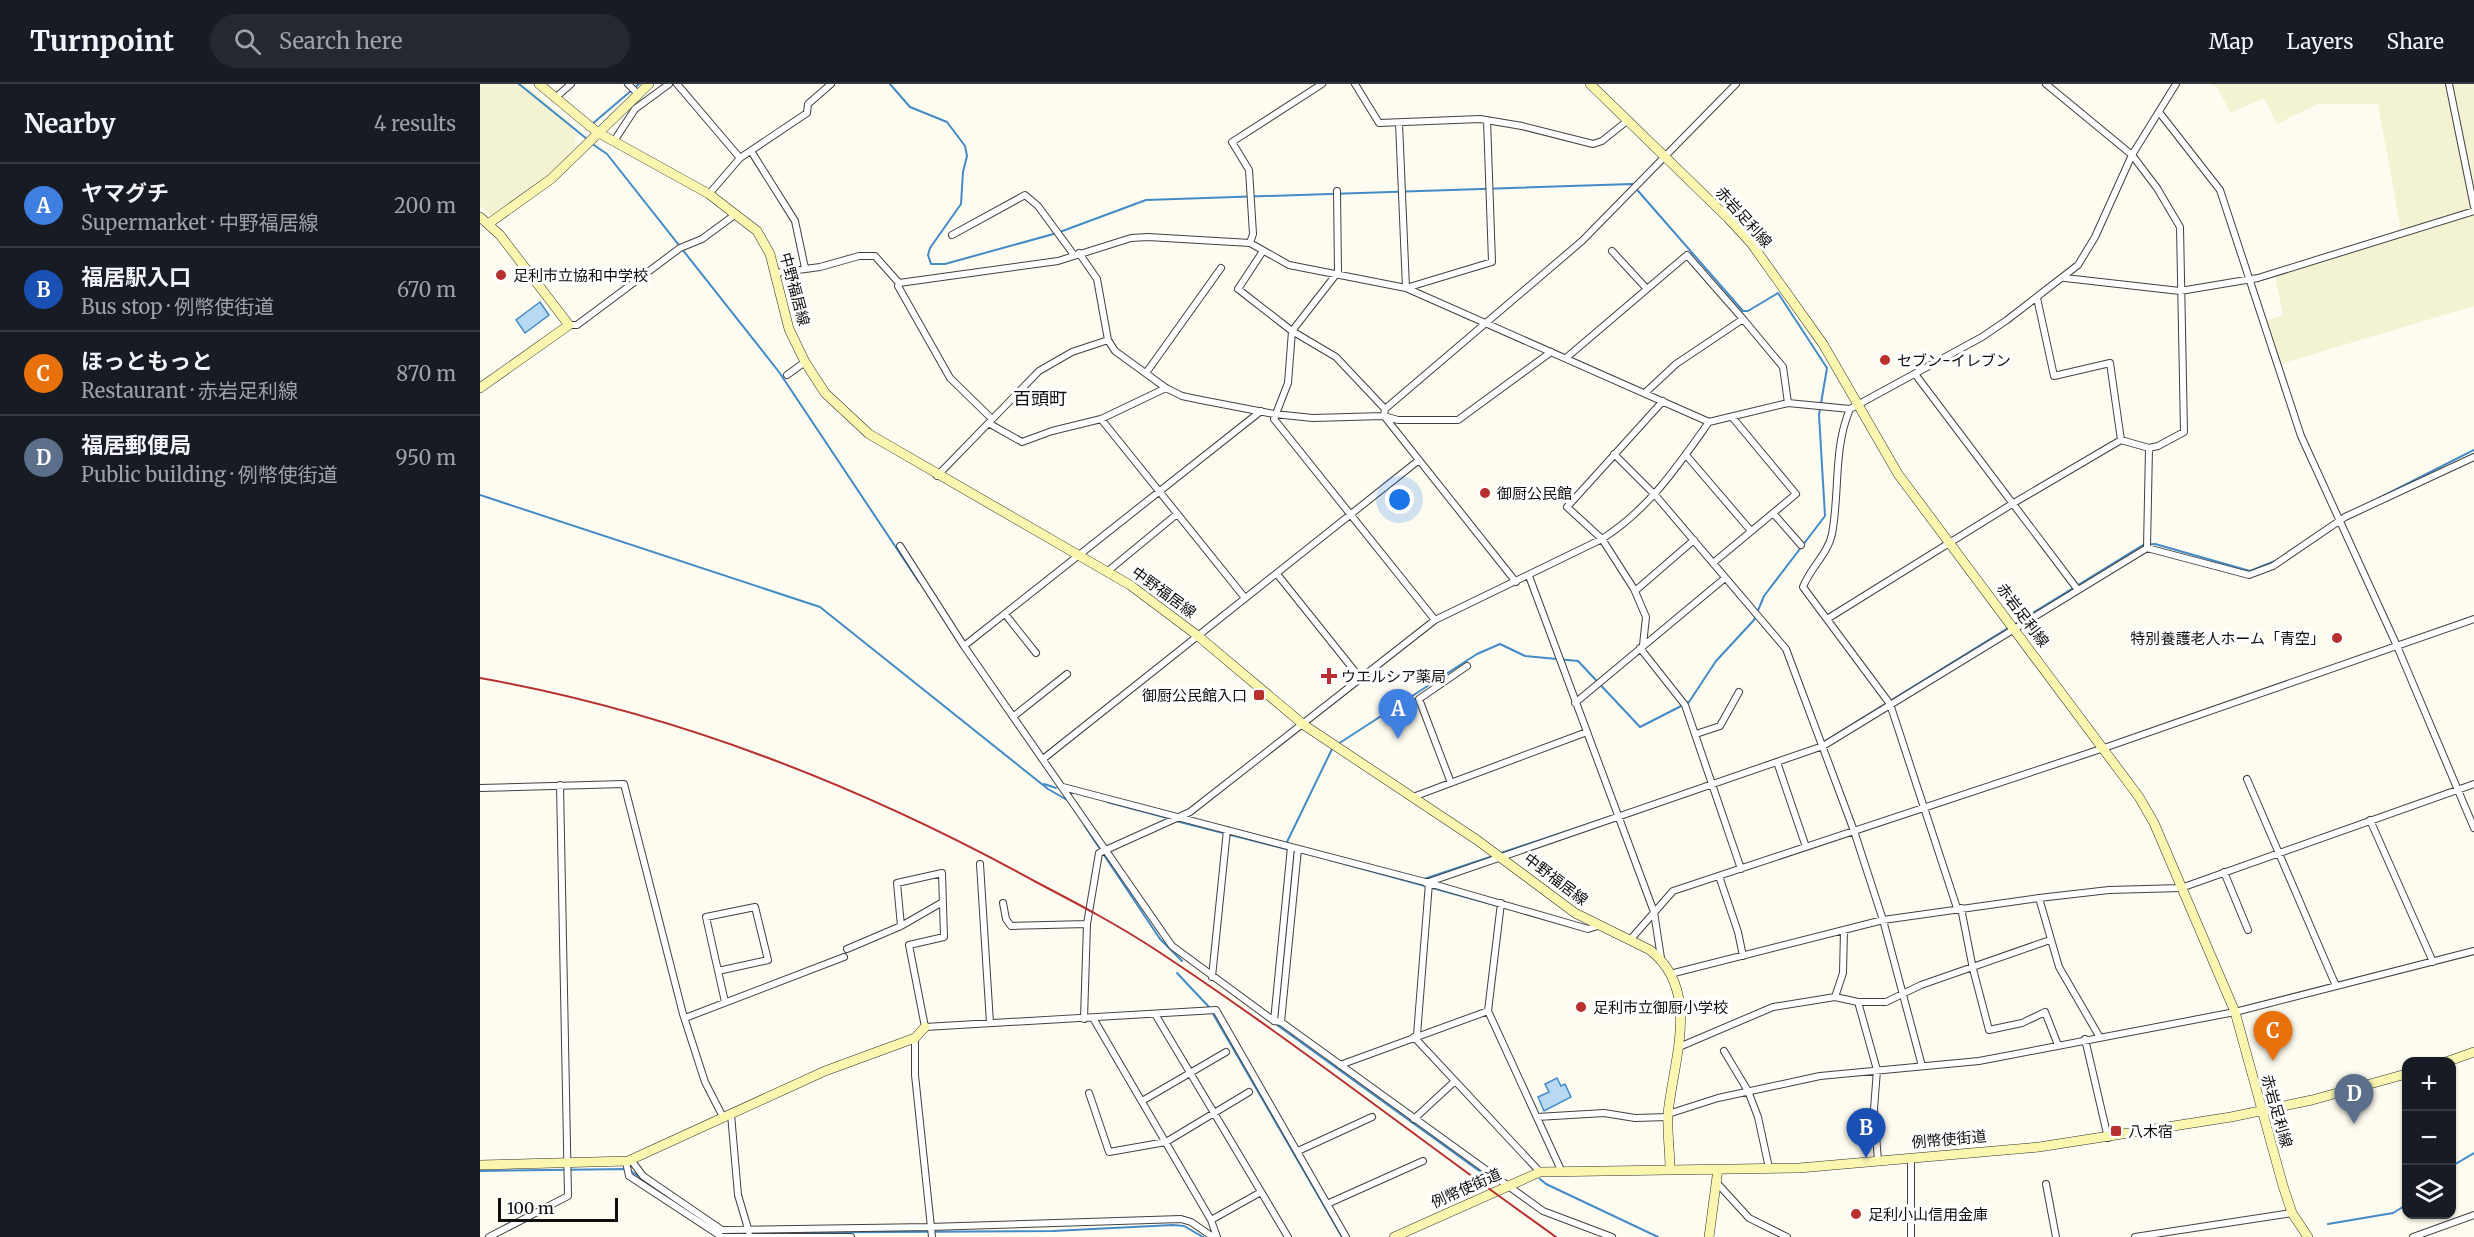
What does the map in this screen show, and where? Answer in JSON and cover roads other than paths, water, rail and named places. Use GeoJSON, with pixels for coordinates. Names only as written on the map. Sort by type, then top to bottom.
{"type":"FeatureCollection","features":[{"type":"Feature","properties":{"kind":"main road","name":"中野福居線"},"geometry":{"type":"LineString","coordinates":[[539,84],[597,132],[709,194],[737,213],[765,242],[776,273],[789,329],[805,362],[825,393],[855,423],[883,444],[937,476],[1108,571],[1198,636],[1304,725],[1500,856],[1575,913],[1661,958]]}},
{"type":"Feature","properties":{"kind":"main road"},"geometry":{"type":"LineString","coordinates":[[488,224],[551,179],[649,84]]}},
{"type":"Feature","properties":{"kind":"main road","name":"赤岩足利線"},"geometry":{"type":"LineString","coordinates":[[1590,84],[1751,243],[1823,344],[1860,404],[1898,474],[2139,796],[2154,823],[2235,1012],[2260,1111],[2292,1213],[2308,1237]]}},
{"type":"Feature","properties":{"kind":"main road"},"geometry":{"type":"LineString","coordinates":[[480,217],[500,235],[569,325],[480,388]]}},
{"type":"Feature","properties":{"kind":"main road"},"geometry":{"type":"LineString","coordinates":[[1661,958],[1670,974],[1682,1010],[1679,1047],[1668,1116],[1670,1169]]}},
{"type":"Feature","properties":{"kind":"main road"},"geometry":{"type":"LineString","coordinates":[[480,1165],[629,1161],[825,1071],[915,1038],[925,1027]]}},
{"type":"Feature","properties":{"kind":"main road"},"geometry":{"type":"LineString","coordinates":[[2456,1058],[2474,1052]]}},
{"type":"Feature","properties":{"kind":"main road","name":"例幣使街道"},"geometry":{"type":"LineString","coordinates":[[1394,1237],[1540,1172],[1769,1168],[1878,1161],[2108,1138],[2260,1111],[2402,1075]]}},
{"type":"Feature","properties":{"kind":"main road"},"geometry":{"type":"LineString","coordinates":[[1709,1237],[1718,1169]]}},
{"type":"Feature","properties":{"kind":"street"},"geometry":{"type":"LineString","coordinates":[[555,98],[571,84]]}},
{"type":"Feature","properties":{"kind":"street"},"geometry":{"type":"LineString","coordinates":[[628,84],[638,94]]}},
{"type":"Feature","properties":{"kind":"street"},"geometry":{"type":"LineString","coordinates":[[614,141],[635,109],[669,84]]}},
{"type":"Feature","properties":{"kind":"street"},"geometry":{"type":"LineString","coordinates":[[677,84],[740,158]]}},
{"type":"Feature","properties":{"kind":"street"},"geometry":{"type":"LineString","coordinates":[[709,194],[740,158],[807,113],[808,104],[831,84]]}},
{"type":"Feature","properties":{"kind":"street"},"geometry":{"type":"LineString","coordinates":[[1250,243],[1253,234],[1249,170],[1232,142],[1322,84]]}},
{"type":"Feature","properties":{"kind":"street"},"geometry":{"type":"LineString","coordinates":[[1355,84],[1379,123],[1470,118],[1522,126],[1593,144],[1602,141],[1627,121]]}},
{"type":"Feature","properties":{"kind":"street"},"geometry":{"type":"LineString","coordinates":[[1384,413],[1582,241],[1737,84]]}},
{"type":"Feature","properties":{"kind":"street"},"geometry":{"type":"LineString","coordinates":[[1827,619],[2012,504],[2121,441],[2149,448],[2158,446],[2184,432],[2180,227],[2157,188],[2132,155],[2046,84]]}},
{"type":"Feature","properties":{"kind":"street"},"geometry":{"type":"LineString","coordinates":[[899,283],[1058,261],[1111,242],[1148,237],[1250,243],[1289,265],[1406,288],[1646,392],[1709,422],[1788,403],[1850,409],[1982,337],[2065,278],[2088,251],[2132,155],[2176,84]]}},
{"type":"Feature","properties":{"kind":"street"},"geometry":{"type":"LineString","coordinates":[[2065,278],[2181,291],[2249,279],[2474,209],[2449,84]]}},
{"type":"Feature","properties":{"kind":"street"},"geometry":{"type":"LineString","coordinates":[[2159,112],[2220,190],[2301,436],[2397,646],[2474,828]]}},
{"type":"Feature","properties":{"kind":"street"},"geometry":{"type":"LineString","coordinates":[[1406,288],[1492,262],[1487,120]]}},
{"type":"Feature","properties":{"kind":"street"},"geometry":{"type":"LineString","coordinates":[[1399,123],[1406,288]]}},
{"type":"Feature","properties":{"kind":"street"},"geometry":{"type":"LineString","coordinates":[[751,151],[795,221],[805,268]]}},
{"type":"Feature","properties":{"kind":"street"},"geometry":{"type":"LineString","coordinates":[[1337,191],[1336,275],[1292,331],[1288,384],[1274,414],[1274,419],[1435,620]]}},
{"type":"Feature","properties":{"kind":"street"},"geometry":{"type":"LineString","coordinates":[[952,235],[1025,195],[1038,206],[1097,279],[1108,340],[1120,356],[1166,388],[1182,396],[1274,414],[1314,418],[1384,413],[1398,420],[1458,420],[1551,352]]}},
{"type":"Feature","properties":{"kind":"street"},"geometry":{"type":"LineString","coordinates":[[569,325],[577,325],[680,248],[702,239],[737,213]]}},
{"type":"Feature","properties":{"kind":"street"},"geometry":{"type":"LineString","coordinates":[[1263,251],[1238,289],[1292,331],[1335,357],[1384,413],[1516,582]]}},
{"type":"Feature","properties":{"kind":"street"},"geometry":{"type":"LineString","coordinates":[[1612,251],[1647,289]]}},
{"type":"Feature","properties":{"kind":"street"},"geometry":{"type":"LineString","coordinates":[[1566,358],[1687,255],[1783,367],[1788,403]]}},
{"type":"Feature","properties":{"kind":"street"},"geometry":{"type":"LineString","coordinates":[[776,273],[820,267],[859,256],[874,256],[899,283],[898,286],[950,378],[991,421],[1022,442],[1052,431],[1101,419],[1166,388]]}},
{"type":"Feature","properties":{"kind":"street"},"geometry":{"type":"LineString","coordinates":[[1146,373],[1221,268]]}},
{"type":"Feature","properties":{"kind":"street"},"geometry":{"type":"LineString","coordinates":[[2037,298],[2055,376],[2110,363],[2121,441]]}},
{"type":"Feature","properties":{"kind":"street"},"geometry":{"type":"LineString","coordinates":[[1646,392],[1676,364],[1743,319]]}},
{"type":"Feature","properties":{"kind":"street"},"geometry":{"type":"LineString","coordinates":[[937,476],[1039,370],[1072,352],[1108,340]]}},
{"type":"Feature","properties":{"kind":"street"},"geometry":{"type":"LineString","coordinates":[[787,375],[805,362]]}},
{"type":"Feature","properties":{"kind":"street"},"geometry":{"type":"LineString","coordinates":[[1915,374],[2078,590]]}},
{"type":"Feature","properties":{"kind":"street"},"geometry":{"type":"LineString","coordinates":[[1663,401],[1566,507],[1602,539],[1635,591],[1646,617],[1642,647],[1685,705],[1741,868]]}},
{"type":"Feature","properties":{"kind":"street"},"geometry":{"type":"LineString","coordinates":[[1850,409],[1838,444],[1832,533],[1821,560],[1803,587],[1890,704],[1959,908],[1989,1030],[2022,1023],[2045,1012],[2058,1045]]}},
{"type":"Feature","properties":{"kind":"street"},"geometry":{"type":"LineString","coordinates":[[964,646],[1261,411]]}},
{"type":"Feature","properties":{"kind":"street"},"geometry":{"type":"LineString","coordinates":[[1713,562],[1796,494],[1732,417]]}},
{"type":"Feature","properties":{"kind":"street"},"geometry":{"type":"LineString","coordinates":[[1101,419],[1245,598]]}},
{"type":"Feature","properties":{"kind":"street"},"geometry":{"type":"LineString","coordinates":[[1084,1019],[1087,924],[1099,853],[1105,848],[1180,818],[1304,725],[1435,620],[1529,576],[1602,539],[1628,523],[1656,496],[1709,422]]}},
{"type":"Feature","properties":{"kind":"street"},"geometry":{"type":"LineString","coordinates":[[2147,548],[2149,448]]}},
{"type":"Feature","properties":{"kind":"street"},"geometry":{"type":"LineString","coordinates":[[1614,454],[1656,496],[1786,650],[1854,831],[1883,920],[1922,1066]]}},
{"type":"Feature","properties":{"kind":"street"},"geometry":{"type":"LineString","coordinates":[[1686,455],[1751,531]]}},
{"type":"Feature","properties":{"kind":"street"},"geometry":{"type":"LineString","coordinates":[[1428,883],[1500,856],[1823,746],[2147,548],[2249,575],[2289,556],[2340,520],[2474,457]]}},
{"type":"Feature","properties":{"kind":"street"},"geometry":{"type":"LineString","coordinates":[[1043,759],[1419,460]]}},
{"type":"Feature","properties":{"kind":"street"},"geometry":{"type":"LineString","coordinates":[[1773,513],[1801,545]]}},
{"type":"Feature","properties":{"kind":"street"},"geometry":{"type":"LineString","coordinates":[[1108,571],[1177,514]]}},
{"type":"Feature","properties":{"kind":"street"},"geometry":{"type":"LineString","coordinates":[[1635,591],[1694,540]]}},
{"type":"Feature","properties":{"kind":"street"},"geometry":{"type":"LineString","coordinates":[[900,546],[964,646],[1063,786],[1164,937],[1212,977],[1278,1021],[1543,1211],[1612,1237]]}},
{"type":"Feature","properties":{"kind":"street"},"geometry":{"type":"LineString","coordinates":[[1277,574],[1361,679]]}},
{"type":"Feature","properties":{"kind":"street"},"geometry":{"type":"LineString","coordinates":[[1529,576],[1654,912],[1661,958]]}},
{"type":"Feature","properties":{"kind":"street"},"geometry":{"type":"LineString","coordinates":[[1575,703],[1725,578]]}},
{"type":"Feature","properties":{"kind":"street"},"geometry":{"type":"LineString","coordinates":[[1005,614],[1036,653]]}},
{"type":"Feature","properties":{"kind":"street"},"geometry":{"type":"LineString","coordinates":[[1630,940],[1673,891],[2104,748],[2474,619]]}},
{"type":"Feature","properties":{"kind":"street"},"geometry":{"type":"LineString","coordinates":[[1451,783],[1419,699],[1467,666]]}},
{"type":"Feature","properties":{"kind":"street"},"geometry":{"type":"LineString","coordinates":[[1014,716],[1067,674]]}},
{"type":"Feature","properties":{"kind":"street"},"geometry":{"type":"LineString","coordinates":[[1696,734],[1720,726],[1739,692]]}},
{"type":"Feature","properties":{"kind":"street"},"geometry":{"type":"LineString","coordinates":[[1413,797],[1587,732]]}},
{"type":"Feature","properties":{"kind":"street"},"geometry":{"type":"LineString","coordinates":[[1777,762],[1806,847]]}},
{"type":"Feature","properties":{"kind":"street"},"geometry":{"type":"LineString","coordinates":[[2247,779],[2336,987]]}},
{"type":"Feature","properties":{"kind":"street"},"geometry":{"type":"LineString","coordinates":[[480,788],[624,784],[685,1018],[705,1082],[727,1116],[738,1195],[751,1234]]}},
{"type":"Feature","properties":{"kind":"street"},"geometry":{"type":"LineString","coordinates":[[1670,974],[1883,920],[2039,897],[2109,890],[2181,888],[2278,851],[2474,784]]}},
{"type":"Feature","properties":{"kind":"street"},"geometry":{"type":"LineString","coordinates":[[489,1237],[568,1196],[560,785]]}},
{"type":"Feature","properties":{"kind":"street"},"geometry":{"type":"LineString","coordinates":[[1063,786],[1428,883],[1588,929],[1598,926]]}},
{"type":"Feature","properties":{"kind":"street"},"geometry":{"type":"LineString","coordinates":[[2370,820],[2433,962]]}},
{"type":"Feature","properties":{"kind":"street"},"geometry":{"type":"LineString","coordinates":[[1212,977],[1227,830]]}},
{"type":"Feature","properties":{"kind":"street"},"geometry":{"type":"LineString","coordinates":[[1278,1021],[1291,847]]}},
{"type":"Feature","properties":{"kind":"street"},"geometry":{"type":"LineString","coordinates":[[1278,1021],[1298,849]]}},
{"type":"Feature","properties":{"kind":"street"},"geometry":{"type":"LineString","coordinates":[[980,864],[990,1023]]}},
{"type":"Feature","properties":{"kind":"street"},"geometry":{"type":"LineString","coordinates":[[2224,872],[2248,930]]}},
{"type":"Feature","properties":{"kind":"street"},"geometry":{"type":"LineString","coordinates":[[901,926],[897,883],[942,873],[941,903],[944,937],[909,945],[925,1027],[1216,1010],[1346,1237]]}},
{"type":"Feature","properties":{"kind":"street"},"geometry":{"type":"LineString","coordinates":[[1719,876],[1743,956]]}},
{"type":"Feature","properties":{"kind":"street"},"geometry":{"type":"LineString","coordinates":[[1428,883],[1415,1036],[1540,1172]]}},
{"type":"Feature","properties":{"kind":"street"},"geometry":{"type":"LineString","coordinates":[[2039,897],[2050,940],[2067,985],[2099,1036]]}},
{"type":"Feature","properties":{"kind":"street"},"geometry":{"type":"LineString","coordinates":[[847,949],[901,926],[941,903]]}},
{"type":"Feature","properties":{"kind":"street"},"geometry":{"type":"LineString","coordinates":[[1003,903],[1006,919],[1011,926],[1087,924]]}},
{"type":"Feature","properties":{"kind":"street"},"geometry":{"type":"LineString","coordinates":[[1501,903],[1488,1011],[1561,1170]]}},
{"type":"Feature","properties":{"kind":"street"},"geometry":{"type":"LineString","coordinates":[[718,971],[768,960],[755,907],[706,917],[718,971],[726,1002]]}},
{"type":"Feature","properties":{"kind":"street"},"geometry":{"type":"LineString","coordinates":[[1835,997],[1843,974],[1844,930]]}},
{"type":"Feature","properties":{"kind":"street"},"geometry":{"type":"LineString","coordinates":[[1679,1047],[1773,1007],[1835,997],[1858,1002],[1886,1002],[1902,993],[2050,940]]}},
{"type":"Feature","properties":{"kind":"street"},"geometry":{"type":"LineString","coordinates":[[1537,1117],[1604,1113],[1635,1118],[1668,1116],[1748,1091],[1820,1076],[1979,1061],[2099,1036],[2235,1012],[2474,951]]}},
{"type":"Feature","properties":{"kind":"street"},"geometry":{"type":"LineString","coordinates":[[685,1018],[844,957]]}},
{"type":"Feature","properties":{"kind":"street"},"geometry":{"type":"LineString","coordinates":[[1858,1002],[1877,1070],[1874,1109],[1878,1161]]}},
{"type":"Feature","properties":{"kind":"street"},"geometry":{"type":"LineString","coordinates":[[1340,1065],[1488,1011]]}},
{"type":"Feature","properties":{"kind":"street"},"geometry":{"type":"LineString","coordinates":[[1155,1014],[1288,1237]]}},
{"type":"Feature","properties":{"kind":"street"},"geometry":{"type":"LineString","coordinates":[[1093,1018],[1211,1220],[1215,1237]]}},
{"type":"Feature","properties":{"kind":"street"},"geometry":{"type":"LineString","coordinates":[[915,1038],[915,1075],[931,1232]]}},
{"type":"Feature","properties":{"kind":"street"},"geometry":{"type":"LineString","coordinates":[[2085,1039],[2108,1138]]}},
{"type":"Feature","properties":{"kind":"street"},"geometry":{"type":"LineString","coordinates":[[1142,1101],[1226,1052]]}},
{"type":"Feature","properties":{"kind":"street"},"geometry":{"type":"LineString","coordinates":[[1724,1052],[1748,1091],[1758,1117],[1769,1168]]}},
{"type":"Feature","properties":{"kind":"street"},"geometry":{"type":"LineString","coordinates":[[1414,1119],[1455,1081]]}},
{"type":"Feature","properties":{"kind":"street"},"geometry":{"type":"LineString","coordinates":[[1089,1093],[1109,1152],[1166,1142],[1249,1092]]}},
{"type":"Feature","properties":{"kind":"street"},"geometry":{"type":"LineString","coordinates":[[1298,1151],[1372,1117]]}},
{"type":"Feature","properties":{"kind":"street"},"geometry":{"type":"LineString","coordinates":[[1911,1158],[1911,1237]]}},
{"type":"Feature","properties":{"kind":"street"},"geometry":{"type":"LineString","coordinates":[[629,1161],[629,1176],[722,1237],[751,1234],[931,1232],[1180,1219],[1191,1222],[1215,1237]]}},
{"type":"Feature","properties":{"kind":"street"},"geometry":{"type":"LineString","coordinates":[[629,1161],[643,1176],[722,1230],[751,1234],[851,1237]]}},
{"type":"Feature","properties":{"kind":"street"},"geometry":{"type":"LineString","coordinates":[[1327,1204],[1423,1161]]}},
{"type":"Feature","properties":{"kind":"street"},"geometry":{"type":"LineString","coordinates":[[1717,1183],[1749,1218],[1787,1237]]}},
{"type":"Feature","properties":{"kind":"street"},"geometry":{"type":"LineString","coordinates":[[2046,1184],[2056,1237]]}},
{"type":"Feature","properties":{"kind":"street"},"geometry":{"type":"LineString","coordinates":[[1211,1220],[1261,1192]]}},
{"type":"Feature","properties":{"kind":"street"},"geometry":{"type":"LineString","coordinates":[[2134,1237],[2182,1233],[2292,1213]]}},
{"type":"Feature","properties":{"kind":"street"},"geometry":{"type":"LineString","coordinates":[[2414,1237],[2474,1215]]}},
{"type":"Feature","properties":{"kind":"water"},"geometry":{"type":"Polygon","coordinates":[[[540,302],[549,315],[525,333],[516,320],[540,302]]]}},
{"type":"Feature","properties":{"kind":"water"},"geometry":{"type":"Polygon","coordinates":[[[1557,1078],[1561,1086],[1565,1084],[1571,1097],[1544,1111],[1538,1097],[1549,1092],[1545,1084],[1557,1078]]]}},
{"type":"Feature","properties":{"kind":"waterway"},"geometry":{"type":"LineString","coordinates":[[519,84],[587,139]]}},
{"type":"Feature","properties":{"kind":"waterway"},"geometry":{"type":"LineString","coordinates":[[591,125],[639,84]]}},
{"type":"Feature","properties":{"kind":"waterway"},"geometry":{"type":"LineString","coordinates":[[890,84],[910,107],[947,122],[965,146],[967,156],[963,172],[961,204],[930,248],[928,255],[931,264],[945,264],[1057,233],[1146,200],[1632,184],[1743,311],[1748,311],[1778,293],[1827,368],[1819,415],[1825,516],[1764,596],[1754,620],[1716,661],[1689,702],[1640,727],[1578,661],[1525,656],[1500,644],[1477,654],[1338,744]]}},
{"type":"Feature","properties":{"kind":"waterway"},"geometry":{"type":"LineString","coordinates":[[591,143],[607,154],[779,372],[919,582]]}},
{"type":"Feature","properties":{"kind":"waterway"},"geometry":{"type":"LineString","coordinates":[[2377,499],[2474,450]]}},
{"type":"Feature","properties":{"kind":"waterway"},"geometry":{"type":"LineString","coordinates":[[480,495],[820,607],[1048,789],[1069,801]]}},
{"type":"Feature","properties":{"kind":"waterway"},"geometry":{"type":"LineString","coordinates":[[2013,625],[2143,545],[2155,544],[2250,571],[2275,561]]}},
{"type":"Feature","properties":{"kind":"waterway"},"geometry":{"type":"LineString","coordinates":[[1822,743],[2008,628]]}},
{"type":"Feature","properties":{"kind":"waterway"},"geometry":{"type":"LineString","coordinates":[[1289,844],[1287,842],[1333,747]]}},
{"type":"Feature","properties":{"kind":"waterway"},"geometry":{"type":"LineString","coordinates":[[1044,784],[1056,788]]}},
{"type":"Feature","properties":{"kind":"waterway"},"geometry":{"type":"LineString","coordinates":[[1107,802],[1171,819]]}},
{"type":"Feature","properties":{"kind":"waterway"},"geometry":{"type":"LineString","coordinates":[[1501,853],[1615,815]]}},
{"type":"Feature","properties":{"kind":"waterway"},"geometry":{"type":"LineString","coordinates":[[1176,821],[1290,850]]}},
{"type":"Feature","properties":{"kind":"waterway"},"geometry":{"type":"LineString","coordinates":[[1084,825],[1160,939],[1182,961]]}},
{"type":"Feature","properties":{"kind":"waterway"},"geometry":{"type":"LineString","coordinates":[[1294,850],[1277,1025],[1496,1183]]}},
{"type":"Feature","properties":{"kind":"waterway"},"geometry":{"type":"LineString","coordinates":[[1424,879],[1493,856]]}},
{"type":"Feature","properties":{"kind":"waterway"},"geometry":{"type":"LineString","coordinates":[[1330,860],[1498,906]]}},
{"type":"Feature","properties":{"kind":"waterway"},"geometry":{"type":"LineString","coordinates":[[1177,973],[1209,1007]]}},
{"type":"Feature","properties":{"kind":"waterway"},"geometry":{"type":"LineString","coordinates":[[1212,1012],[1342,1237]]}},
{"type":"Feature","properties":{"kind":"waterway"},"geometry":{"type":"LineString","coordinates":[[2454,1165],[2474,1153]]}},
{"type":"Feature","properties":{"kind":"waterway"},"geometry":{"type":"LineString","coordinates":[[480,1171],[628,1169],[698,1218]]}},
{"type":"Feature","properties":{"kind":"waterway"},"geometry":{"type":"LineString","coordinates":[[1540,1179],[1546,1184],[1658,1237]]}},
{"type":"Feature","properties":{"kind":"waterway"},"geometry":{"type":"LineString","coordinates":[[2328,1224],[2393,1213],[2402,1207]]}},
{"type":"Feature","properties":{"kind":"waterway"},"geometry":{"type":"LineString","coordinates":[[726,1233],[1053,1231],[1173,1225],[1184,1226],[1203,1237]]}},
{"type":"Feature","properties":{"kind":"railway"},"geometry":{"type":"LineString","coordinates":[[480,678],[625,711],[697,733],[837,785],[972,848],[1098,915],[1156,950],[1307,1055],[1556,1237]]}},
{"type":"Feature","properties":{"kind":"place","name":"足利市立協和中学校"},"geometry":{"type":"Point","coordinates":[501,275]}},
{"type":"Feature","properties":{"kind":"place","name":"セブン-イレブン"},"geometry":{"type":"Point","coordinates":[1885,360]}},
{"type":"Feature","properties":{"kind":"place","name":"御厨公民館"},"geometry":{"type":"Point","coordinates":[1485,493]}},
{"type":"Feature","properties":{"kind":"place","name":"特別養護老人ホーム「青空」"},"geometry":{"type":"Point","coordinates":[2337,638]}},
{"type":"Feature","properties":{"kind":"place","name":"ウエルシア薬局"},"geometry":{"type":"Point","coordinates":[1329,676]}},
{"type":"Feature","properties":{"kind":"place","name":"御厨公民館入口"},"geometry":{"type":"Point","coordinates":[1259,695]}},
{"type":"Feature","properties":{"kind":"place","name":"ヤマグチ"},"geometry":{"type":"Point","coordinates":[1398,739]}},
{"type":"Feature","properties":{"kind":"place","name":"足利市立御厨小学校"},"geometry":{"type":"Point","coordinates":[1581,1007]}},
{"type":"Feature","properties":{"kind":"place","name":"ほっともっと"},"geometry":{"type":"Point","coordinates":[2273,1061]}},
{"type":"Feature","properties":{"kind":"place","name":"福居郵便局"},"geometry":{"type":"Point","coordinates":[2354,1124]}},
{"type":"Feature","properties":{"kind":"place","name":"八木宿"},"geometry":{"type":"Point","coordinates":[2116,1131]}},
{"type":"Feature","properties":{"kind":"place","name":"福居駅入口"},"geometry":{"type":"Point","coordinates":[1866,1158]}},
{"type":"Feature","properties":{"kind":"place","name":"足利小山信用金庫"},"geometry":{"type":"Point","coordinates":[1856,1214]}},
{"type":"Feature","properties":{"kind":"district","name":"百頭町"},"geometry":{"type":"Point","coordinates":[1040,398]}}]}
